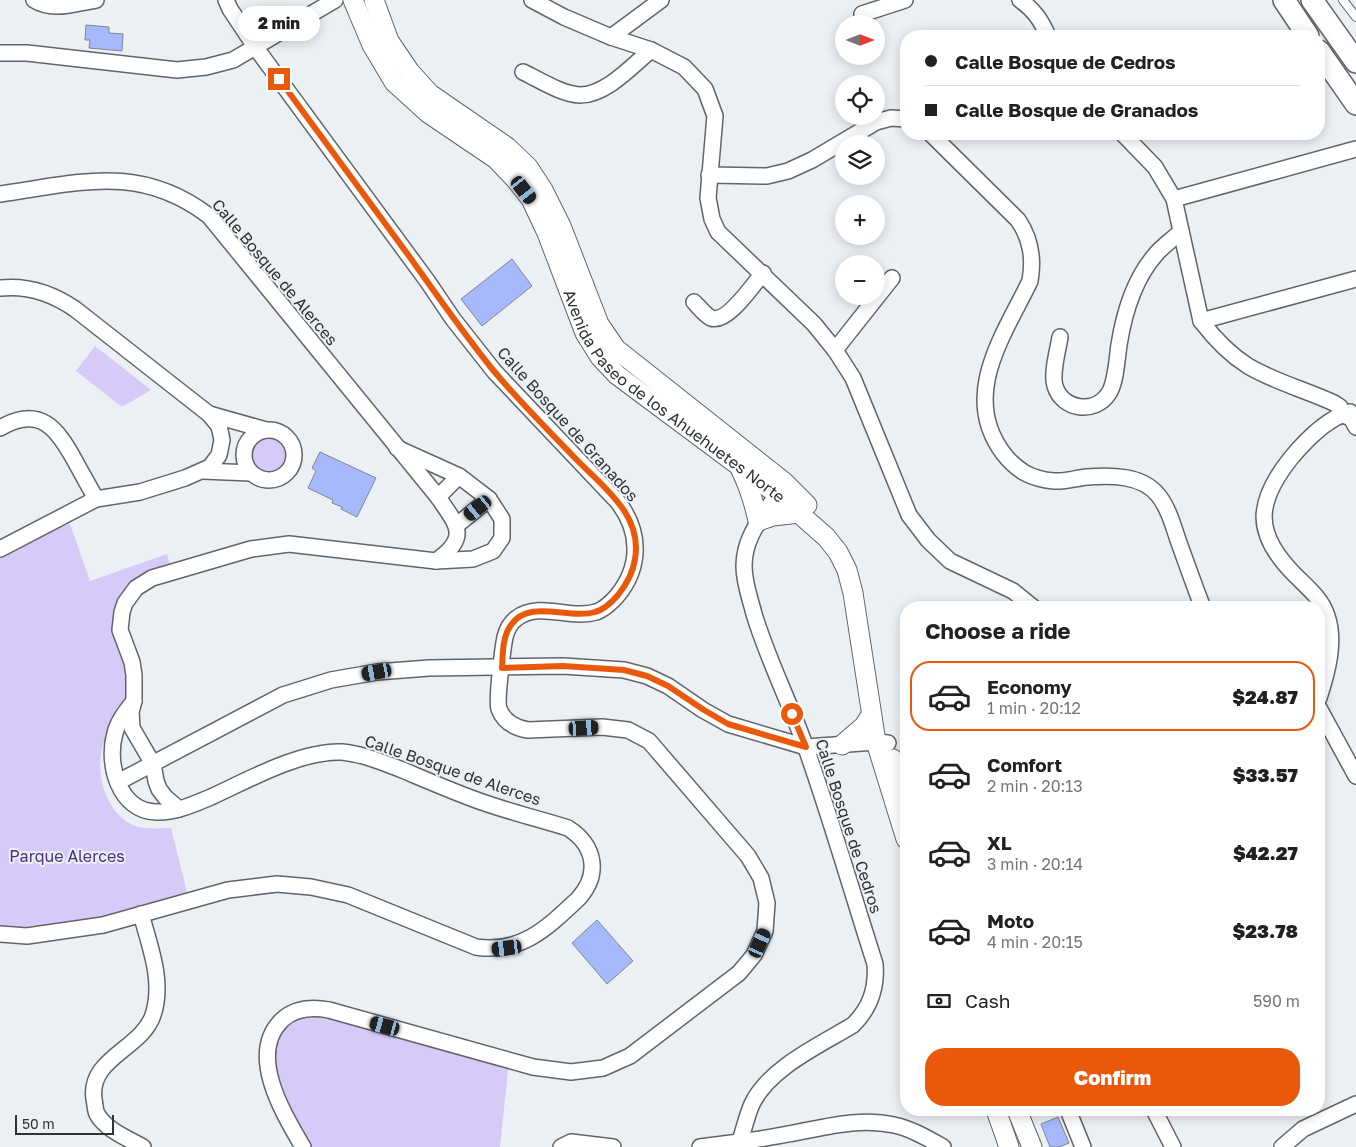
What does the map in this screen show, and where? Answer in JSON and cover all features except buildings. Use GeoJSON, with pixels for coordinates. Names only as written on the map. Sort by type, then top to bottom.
{"type":"FeatureCollection","features":[{"type":"Feature","properties":{"kind":"main road"},"geometry":{"type":"LineString","coordinates":[[1284,0],[1304,30]]}},
{"type":"Feature","properties":{"kind":"main road"},"geometry":{"type":"LineString","coordinates":[[1312,0],[1356,62]]}},
{"type":"Feature","properties":{"kind":"main road"},"geometry":{"type":"LineString","coordinates":[[1325,60],[1356,104]]}},
{"type":"Feature","properties":{"kind":"street"},"geometry":{"type":"LineString","coordinates":[[34,0],[55,7],[96,0]]}},
{"type":"Feature","properties":{"kind":"street","name":"Calle Bosque de Granados"},"geometry":{"type":"LineString","coordinates":[[226,0],[256,48],[428,282],[453,319],[494,371],[618,502],[630,520],[636,541],[635,558],[628,580],[614,599],[596,612],[567,614],[531,611],[519,616],[510,626],[505,637],[498,706],[505,718],[516,727],[528,730],[602,727],[628,730],[649,741],[748,856],[761,878],[767,903],[765,930],[754,955],[739,973],[630,1056],[603,1068],[571,1072],[533,1067],[329,1010],[310,1008],[292,1013],[284,1018],[272,1033],[267,1061],[283,1110],[303,1147]]}},
{"type":"Feature","properties":{"kind":"street"},"geometry":{"type":"LineString","coordinates":[[0,53],[26,53],[177,70],[206,67],[233,60],[335,0]]}},
{"type":"Feature","properties":{"kind":"street","name":"Avenida Paseo de los Ahuehuetes Norte"},"geometry":{"type":"LineString","coordinates":[[353,0],[372,46],[394,82],[428,113],[496,159],[531,199],[547,233],[585,333],[600,357],[616,374],[738,465],[781,488],[799,513],[826,537],[838,552],[847,570],[853,593],[871,715],[900,783]]}},
{"type":"Feature","properties":{"kind":"street","name":"Avenida Paseo de los Ahuehuetes Norte"},"geometry":{"type":"LineString","coordinates":[[374,0],[389,41],[410,72],[430,94],[507,147],[528,167],[543,190],[561,226],[599,324],[616,349],[832,530],[843,544],[854,563],[862,584],[882,743],[900,815]]}},
{"type":"Feature","properties":{"kind":"street"},"geometry":{"type":"LineString","coordinates":[[532,0],[564,18],[611,37],[651,50],[684,67],[705,89],[715,116],[708,198],[710,214],[715,226],[723,237],[763,273],[814,324],[835,350],[853,378],[909,515],[928,540],[950,561],[1013,591],[1025,601]]}},
{"type":"Feature","properties":{"kind":"street"},"geometry":{"type":"LineString","coordinates":[[611,37],[661,0]]}},
{"type":"Feature","properties":{"kind":"street"},"geometry":{"type":"LineString","coordinates":[[862,14],[905,0]]}},
{"type":"Feature","properties":{"kind":"street"},"geometry":{"type":"LineString","coordinates":[[1020,0],[1041,20],[1045,30]]}},
{"type":"Feature","properties":{"kind":"street"},"geometry":{"type":"LineString","coordinates":[[523,72],[564,91],[579,95],[595,93],[610,84],[651,50]]}},
{"type":"Feature","properties":{"kind":"street"},"geometry":{"type":"LineString","coordinates":[[709,175],[767,176],[788,171],[812,160],[876,122],[891,118],[900,119]]}},
{"type":"Feature","properties":{"kind":"street"},"geometry":{"type":"LineString","coordinates":[[937,140],[1018,220],[1030,244],[1032,269],[1030,281],[991,362],[984,391],[986,414],[995,442],[1012,464],[1031,478],[1055,482],[1088,477],[1116,476],[1140,481],[1158,495],[1169,515],[1200,601]]}},
{"type":"Feature","properties":{"kind":"street"},"geometry":{"type":"LineString","coordinates":[[1129,140],[1155,167],[1174,199],[1201,321],[1211,334],[1237,358],[1262,374],[1334,403],[1340,407],[1340,414]]}},
{"type":"Feature","properties":{"kind":"street"},"geometry":{"type":"LineString","coordinates":[[1174,199],[1356,149]]}},
{"type":"Feature","properties":{"kind":"street","name":"Calle Bosque de Alerces"},"geometry":{"type":"LineString","coordinates":[[0,194],[89,181],[120,180],[151,185],[196,206],[209,216],[438,497],[457,525]]}},
{"type":"Feature","properties":{"kind":"street"},"geometry":{"type":"LineString","coordinates":[[1060,337],[1054,380],[1058,393],[1062,399],[1074,406],[1096,405],[1108,395],[1112,388],[1127,306],[1140,277],[1156,255],[1181,231]]}},
{"type":"Feature","properties":{"kind":"street"},"geometry":{"type":"LineString","coordinates":[[694,302],[709,317],[720,318],[729,314],[763,273]]}},
{"type":"Feature","properties":{"kind":"street"},"geometry":{"type":"LineString","coordinates":[[835,350],[892,278]]}},
{"type":"Feature","properties":{"kind":"street"},"geometry":{"type":"LineString","coordinates":[[1201,321],[1356,279]]}},
{"type":"Feature","properties":{"kind":"street"},"geometry":{"type":"LineString","coordinates":[[0,288],[31,289],[65,302],[209,414],[218,426],[222,447],[215,461],[203,471]]}},
{"type":"Feature","properties":{"kind":"street"},"geometry":{"type":"LineString","coordinates":[[1319,601],[1275,553],[1267,534],[1264,513],[1273,484],[1292,458],[1317,432],[1340,414],[1356,410]]}},
{"type":"Feature","properties":{"kind":"street"},"geometry":{"type":"LineString","coordinates":[[209,414],[266,430],[277,431],[286,438],[292,447],[293,458],[290,469],[282,476],[271,480],[260,479],[251,473],[245,463],[244,452],[248,441],[256,434],[266,430]]}},
{"type":"Feature","properties":{"kind":"street"},"geometry":{"type":"LineString","coordinates":[[1340,414],[1351,418],[1356,427]]}},
{"type":"Feature","properties":{"kind":"street"},"geometry":{"type":"LineString","coordinates":[[0,428],[12,422],[28,419],[44,422],[52,427],[64,441],[96,498]]}},
{"type":"Feature","properties":{"kind":"street"},"geometry":{"type":"LineString","coordinates":[[222,447],[244,452]]}},
{"type":"Feature","properties":{"kind":"street","name":"Calle Bosque de Alerces"},"geometry":{"type":"LineString","coordinates":[[179,809],[159,789],[153,764],[132,728],[130,712],[134,701],[134,675],[132,662],[122,639],[120,621],[125,603],[130,595],[144,582],[251,549],[270,545],[290,544],[436,561],[473,559],[493,552],[502,538],[502,519],[489,499],[459,476],[397,448]]}},
{"type":"Feature","properties":{"kind":"street"},"geometry":{"type":"LineString","coordinates":[[738,465],[748,482],[758,521],[774,516],[799,513]]}},
{"type":"Feature","properties":{"kind":"street"},"geometry":{"type":"LineString","coordinates":[[0,549],[96,498],[140,492],[203,471],[251,473]]}},
{"type":"Feature","properties":{"kind":"street"},"geometry":{"type":"LineString","coordinates":[[438,497],[459,476]]}},
{"type":"Feature","properties":{"kind":"street","name":"Calle Bosque de Cedros"},"geometry":{"type":"LineString","coordinates":[[740,1141],[752,1103],[767,1083],[784,1067],[853,1025],[866,1010],[874,991],[876,973],[875,964],[806,747],[778,681],[746,587],[744,565],[748,543],[758,521],[781,488]]}},
{"type":"Feature","properties":{"kind":"street"},"geometry":{"type":"LineString","coordinates":[[436,561],[449,552],[457,540],[457,525],[489,499]]}},
{"type":"Feature","properties":{"kind":"street"},"geometry":{"type":"LineString","coordinates":[[1325,612],[1330,633],[1329,661],[1325,676]]}},
{"type":"Feature","properties":{"kind":"street"},"geometry":{"type":"LineString","coordinates":[[118,782],[283,695],[331,680],[377,672],[429,668],[563,666],[624,670],[647,676],[668,686],[728,724],[806,747],[882,743]]}},
{"type":"Feature","properties":{"kind":"street","name":"Calle Bosque de Alerces"},"geometry":{"type":"LineString","coordinates":[[0,934],[27,936],[103,925],[228,890],[277,884],[311,886],[348,895],[476,947],[496,949],[515,946],[531,939],[578,899],[591,879],[592,863],[587,846],[576,833],[568,828],[472,798],[380,761],[354,754],[328,752],[302,757],[179,809],[163,812],[145,810],[131,803],[125,797],[118,782],[112,755],[114,738],[119,722],[134,701]]}},
{"type":"Feature","properties":{"kind":"street"},"geometry":{"type":"LineString","coordinates":[[842,745],[864,726],[871,715]]}},
{"type":"Feature","properties":{"kind":"street"},"geometry":{"type":"LineString","coordinates":[[1325,719],[1356,776]]}},
{"type":"Feature","properties":{"kind":"street"},"geometry":{"type":"LineString","coordinates":[[141,914],[157,973],[158,995],[153,1017],[140,1035],[101,1069],[93,1090],[97,1113],[112,1130],[143,1147]]}},
{"type":"Feature","properties":{"kind":"street"},"geometry":{"type":"LineString","coordinates":[[1282,1147],[1303,1128],[1356,1104]]}},
{"type":"Feature","properties":{"kind":"street"},"geometry":{"type":"LineString","coordinates":[[998,1116],[1009,1147]]}},
{"type":"Feature","properties":{"kind":"street"},"geometry":{"type":"LineString","coordinates":[[1019,1116],[1032,1147]]}},
{"type":"Feature","properties":{"kind":"street"},"geometry":{"type":"LineString","coordinates":[[1070,1116],[1083,1147]]}},
{"type":"Feature","properties":{"kind":"street"},"geometry":{"type":"LineString","coordinates":[[1157,1116],[1173,1147]]}},
{"type":"Feature","properties":{"kind":"street"},"geometry":{"type":"LineString","coordinates":[[700,1147],[861,1122],[893,1125],[910,1129],[943,1147]]}},
{"type":"Feature","properties":{"kind":"street"},"geometry":{"type":"LineString","coordinates":[[561,1147],[570,1142],[612,1147]]}},
{"type":"Feature","properties":{"kind":"lane"},"geometry":{"type":"LineString","coordinates":[[1343,0],[1356,17]]}},
{"type":"Feature","properties":{"kind":"green space"},"geometry":{"type":"Polygon","coordinates":[[[95,346],[151,390],[122,407],[76,371],[95,346]]]}},
{"type":"Feature","properties":{"kind":"green space"},"geometry":{"type":"Polygon","coordinates":[[[269,434],[284,440],[290,455],[284,470],[269,476],[254,470],[248,455],[254,440],[269,434]]]}},
{"type":"Feature","properties":{"kind":"green space","name":"Parque Alerces"},"geometry":{"type":"Polygon","coordinates":[[[70,524],[90,581],[167,554],[170,565],[142,575],[133,581],[120,596],[116,604],[113,614],[113,633],[125,667],[128,685],[125,699],[112,721],[106,737],[101,753],[100,765],[101,777],[108,800],[123,819],[142,828],[171,828],[188,896],[102,919],[26,931],[0,926],[0,556],[45,533],[70,524]]]}},
{"type":"Feature","properties":{"kind":"green space"},"geometry":{"type":"Polygon","coordinates":[[[303,1015],[328,1016],[508,1070],[500,1147],[309,1147],[287,1108],[274,1069],[274,1044],[288,1023],[303,1015]]]}},
{"type":"Feature","properties":{"kind":"route"},"geometry":{"type":"LineString","coordinates":[[279,79],[453,319],[494,371],[618,502],[625,511],[634,530],[636,548],[632,570],[622,590],[614,599],[596,612],[567,614],[531,611],[519,616],[510,626],[505,637],[502,668],[563,666],[624,670],[647,676],[668,686],[728,724],[806,747],[792,714]]}}]}
